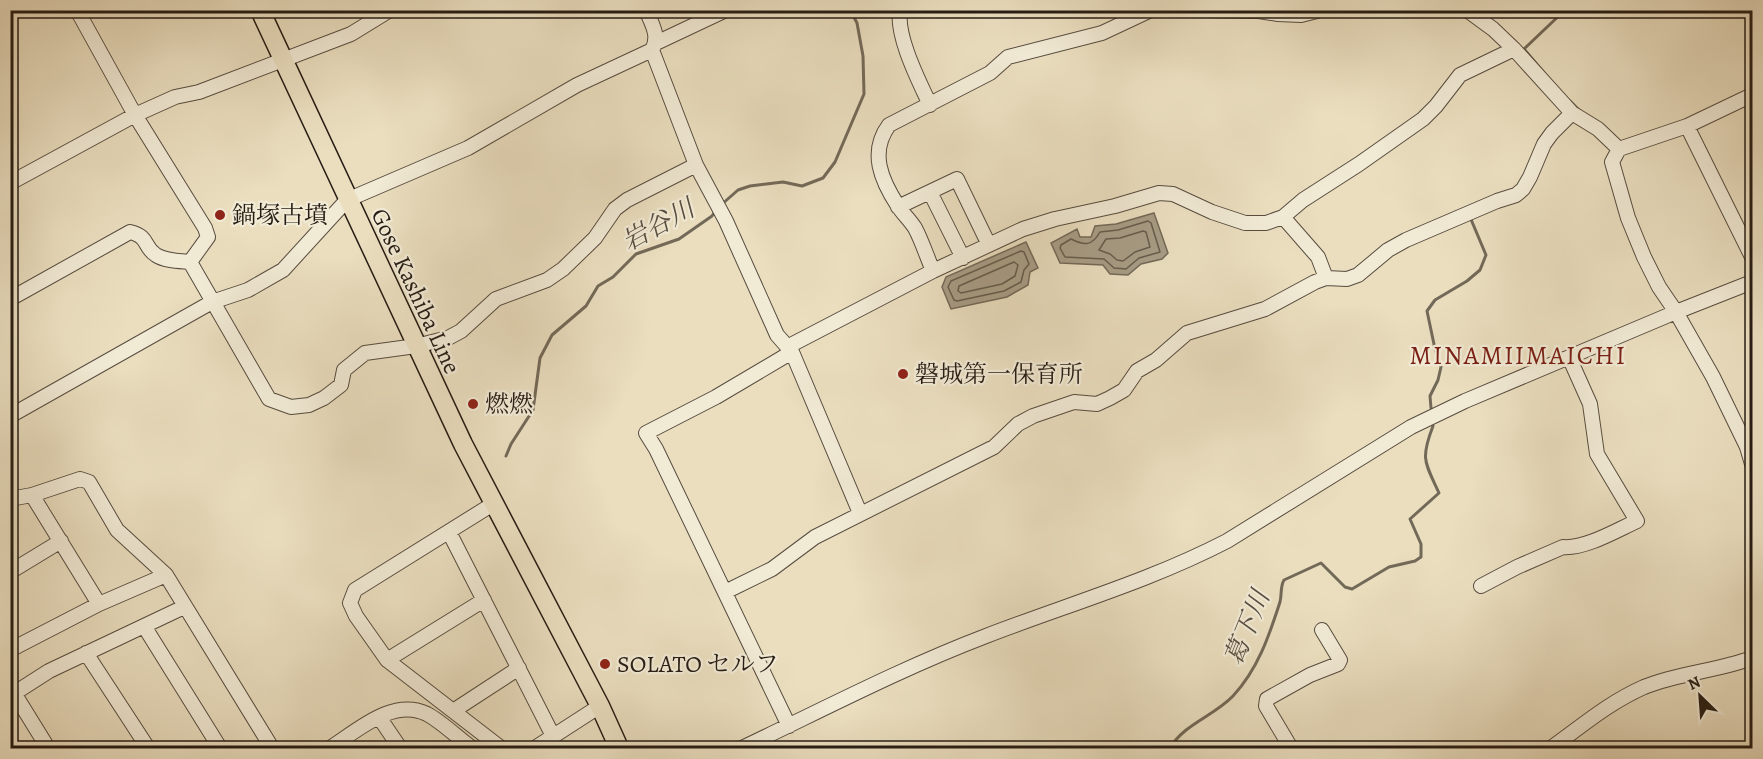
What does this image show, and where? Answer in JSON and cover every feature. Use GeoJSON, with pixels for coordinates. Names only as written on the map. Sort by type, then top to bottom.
{"type":"FeatureCollection","features":[{"type":"Feature","properties":{"kind":"main road","name":"Gose Kashiba Line"},"geometry":{"type":"LineString","coordinates":[[260,10],[416,346],[493,504],[600,706],[619,748]]}},
{"type":"Feature","properties":{"kind":"street"},"geometry":{"type":"LineString","coordinates":[[77,10],[135,115],[205,228],[208,237],[190,262]]}},
{"type":"Feature","properties":{"kind":"street"},"geometry":{"type":"LineString","coordinates":[[10,183],[135,115],[175,97],[200,92],[351,34],[390,10]]}},
{"type":"Feature","properties":{"kind":"street"},"geometry":{"type":"LineString","coordinates":[[646,10],[656,34],[654,46],[696,165],[726,221],[777,335],[790,349],[860,513]]}},
{"type":"Feature","properties":{"kind":"street"},"geometry":{"type":"LineString","coordinates":[[10,416],[212,302],[248,290],[283,270],[347,200],[468,148],[577,85],[726,10]]}},
{"type":"Feature","properties":{"kind":"street"},"geometry":{"type":"LineString","coordinates":[[900,10],[899,20],[911,64],[930,105]]}},
{"type":"Feature","properties":{"kind":"street"},"geometry":{"type":"LineString","coordinates":[[933,271],[915,228],[898,207],[879,166],[878,148],[881,135],[889,124],[990,73],[1008,57],[1102,33],[1151,10]]}},
{"type":"Feature","properties":{"kind":"street"},"geometry":{"type":"LineString","coordinates":[[1205,10],[1259,11],[1301,15],[1321,10]]}},
{"type":"Feature","properties":{"kind":"street"},"geometry":{"type":"LineString","coordinates":[[1467,10],[1493,29],[1514,49],[1572,113],[1598,129],[1619,149]]}},
{"type":"Feature","properties":{"kind":"street"},"geometry":{"type":"LineString","coordinates":[[789,726],[657,449],[646,433],[716,397],[790,349],[933,271],[1023,230],[1055,219],[1115,206],[1159,192],[1173,194],[1212,212],[1245,223],[1266,223],[1283,217],[1303,200],[1423,119],[1460,75],[1514,49]]}},
{"type":"Feature","properties":{"kind":"street"},"geometry":{"type":"LineString","coordinates":[[1752,95],[1688,126],[1619,149],[1612,162],[1628,218],[1644,257],[1729,408],[1747,447],[1752,464]]}},
{"type":"Feature","properties":{"kind":"street"},"geometry":{"type":"LineString","coordinates":[[725,592],[772,569],[815,537],[993,447],[1018,424],[1033,416],[1074,402],[1097,404],[1110,398],[1124,390],[1137,371],[1156,360],[1186,333],[1265,309],[1314,282],[1326,278],[1347,279],[1358,275],[1388,250],[1406,240],[1516,195],[1523,189],[1530,177],[1544,144],[1572,113]]}},
{"type":"Feature","properties":{"kind":"street"},"geometry":{"type":"LineString","coordinates":[[1688,126],[1752,254]]}},
{"type":"Feature","properties":{"kind":"street"},"geometry":{"type":"LineString","coordinates":[[190,262],[269,399],[291,407],[309,405],[324,398],[341,385],[344,370],[365,353],[416,346],[448,338],[461,330],[496,299],[547,280],[563,269],[595,238],[615,209],[627,200],[696,165]]}},
{"type":"Feature","properties":{"kind":"street"},"geometry":{"type":"LineString","coordinates":[[898,207],[957,179],[989,245]]}},
{"type":"Feature","properties":{"kind":"street"},"geometry":{"type":"LineString","coordinates":[[930,192],[963,258]]}},
{"type":"Feature","properties":{"kind":"street"},"geometry":{"type":"LineString","coordinates":[[1283,217],[1318,257],[1326,278]]}},
{"type":"Feature","properties":{"kind":"street"},"geometry":{"type":"LineString","coordinates":[[10,299],[64,271],[130,232],[140,235],[154,254],[170,260],[190,262]]}},
{"type":"Feature","properties":{"kind":"street"},"geometry":{"type":"LineString","coordinates":[[742,748],[937,655],[1201,555],[1411,427],[1465,401],[1752,282]]}},
{"type":"Feature","properties":{"kind":"street"},"geometry":{"type":"LineString","coordinates":[[1481,586],[1563,547],[1571,548],[1637,521],[1597,454],[1590,404],[1569,357]]}},
{"type":"Feature","properties":{"kind":"street"},"geometry":{"type":"LineString","coordinates":[[11,497],[32,495],[80,479],[89,482],[117,530],[166,575],[272,748]]}},
{"type":"Feature","properties":{"kind":"street"},"geometry":{"type":"LineString","coordinates":[[32,495],[99,604]]}},
{"type":"Feature","properties":{"kind":"street"},"geometry":{"type":"LineString","coordinates":[[493,504],[355,590],[350,603],[387,660],[501,748]]}},
{"type":"Feature","properties":{"kind":"street"},"geometry":{"type":"LineString","coordinates":[[449,532],[554,736]]}},
{"type":"Feature","properties":{"kind":"street"},"geometry":{"type":"LineString","coordinates":[[10,572],[60,541]]}},
{"type":"Feature","properties":{"kind":"street"},"geometry":{"type":"LineString","coordinates":[[10,650],[99,604],[166,575]]}},
{"type":"Feature","properties":{"kind":"street"},"geometry":{"type":"LineString","coordinates":[[387,660],[484,600]]}},
{"type":"Feature","properties":{"kind":"street"},"geometry":{"type":"LineString","coordinates":[[48,748],[12,694],[49,671],[184,607]]}},
{"type":"Feature","properties":{"kind":"street"},"geometry":{"type":"LineString","coordinates":[[144,626],[220,748]]}},
{"type":"Feature","properties":{"kind":"street"},"geometry":{"type":"LineString","coordinates":[[1292,748],[1266,706],[1267,699],[1310,675],[1338,664],[1340,660],[1338,654],[1322,630]]}},
{"type":"Feature","properties":{"kind":"street"},"geometry":{"type":"LineString","coordinates":[[86,653],[148,748]]}},
{"type":"Feature","properties":{"kind":"street"},"geometry":{"type":"LineString","coordinates":[[1551,748],[1608,705],[1646,687],[1720,669],[1752,658]]}},
{"type":"Feature","properties":{"kind":"street"},"geometry":{"type":"LineString","coordinates":[[453,711],[519,668]]}},
{"type":"Feature","properties":{"kind":"street"},"geometry":{"type":"LineString","coordinates":[[535,748],[600,706]]}},
{"type":"Feature","properties":{"kind":"street"},"geometry":{"type":"LineString","coordinates":[[330,748],[379,717],[395,711],[408,710],[426,714],[472,748]]}},
{"type":"Feature","properties":{"kind":"street"},"geometry":{"type":"LineString","coordinates":[[379,717],[400,748]]}},
{"type":"Feature","properties":{"kind":"water"},"geometry":{"type":"Polygon","coordinates":[[[1154,213],[1168,253],[1162,259],[1141,264],[1128,275],[1110,274],[1103,265],[1060,263],[1051,243],[1077,229],[1080,237],[1091,237],[1095,226],[1116,224],[1154,213]]]}},
{"type":"Feature","properties":{"kind":"water"},"geometry":{"type":"Polygon","coordinates":[[[1026,242],[1038,268],[1030,272],[1028,285],[1007,297],[951,309],[942,287],[946,277],[1026,242]]]}},
{"type":"Feature","properties":{"kind":"waterway","name":"岩谷川"},"geometry":{"type":"LineString","coordinates":[[721,205],[738,190],[750,186],[783,182],[802,186],[823,178],[835,162],[864,94],[863,56],[857,23],[850,10]]}},
{"type":"Feature","properties":{"kind":"waterway","name":"葛下川"},"geometry":{"type":"LineString","coordinates":[[1545,74],[1524,49],[1565,10]]}},
{"type":"Feature","properties":{"kind":"waterway","name":"葛下川"},"geometry":{"type":"LineString","coordinates":[[1570,101],[1579,110]]}},
{"type":"Feature","properties":{"kind":"waterway","name":"岩谷川"},"geometry":{"type":"LineString","coordinates":[[506,456],[533,410],[540,358],[552,335],[586,306],[598,286],[613,277],[636,254],[679,239],[712,216],[716,210]]}},
{"type":"Feature","properties":{"kind":"waterway","name":"葛下川"},"geometry":{"type":"LineString","coordinates":[[1431,408],[1430,396],[1438,380],[1441,367],[1427,311],[1435,300],[1467,281],[1480,270],[1486,255],[1470,217]]}},
{"type":"Feature","properties":{"kind":"waterway","name":"葛下川"},"geometry":{"type":"LineString","coordinates":[[1170,748],[1191,726],[1225,703],[1242,686],[1262,652],[1272,627],[1284,580],[1321,563],[1345,587],[1352,589],[1389,567],[1415,561],[1421,557],[1421,544],[1410,519],[1439,493],[1430,474],[1425,454],[1433,426]]}},
{"type":"Feature","properties":{"kind":"place","name":"鍋塚古墳"},"geometry":{"type":"Point","coordinates":[220,215]}},
{"type":"Feature","properties":{"kind":"place","name":"磐城第一保育所"},"geometry":{"type":"Point","coordinates":[903,374]}},
{"type":"Feature","properties":{"kind":"place","name":"燃燃"},"geometry":{"type":"Point","coordinates":[473,404]}},
{"type":"Feature","properties":{"kind":"place","name":"SOLATO セルフ"},"geometry":{"type":"Point","coordinates":[605,664]}},
{"type":"Feature","properties":{"kind":"district","name":"MINAMIIMAICHI"},"geometry":{"type":"Point","coordinates":[1518,355]}}]}
